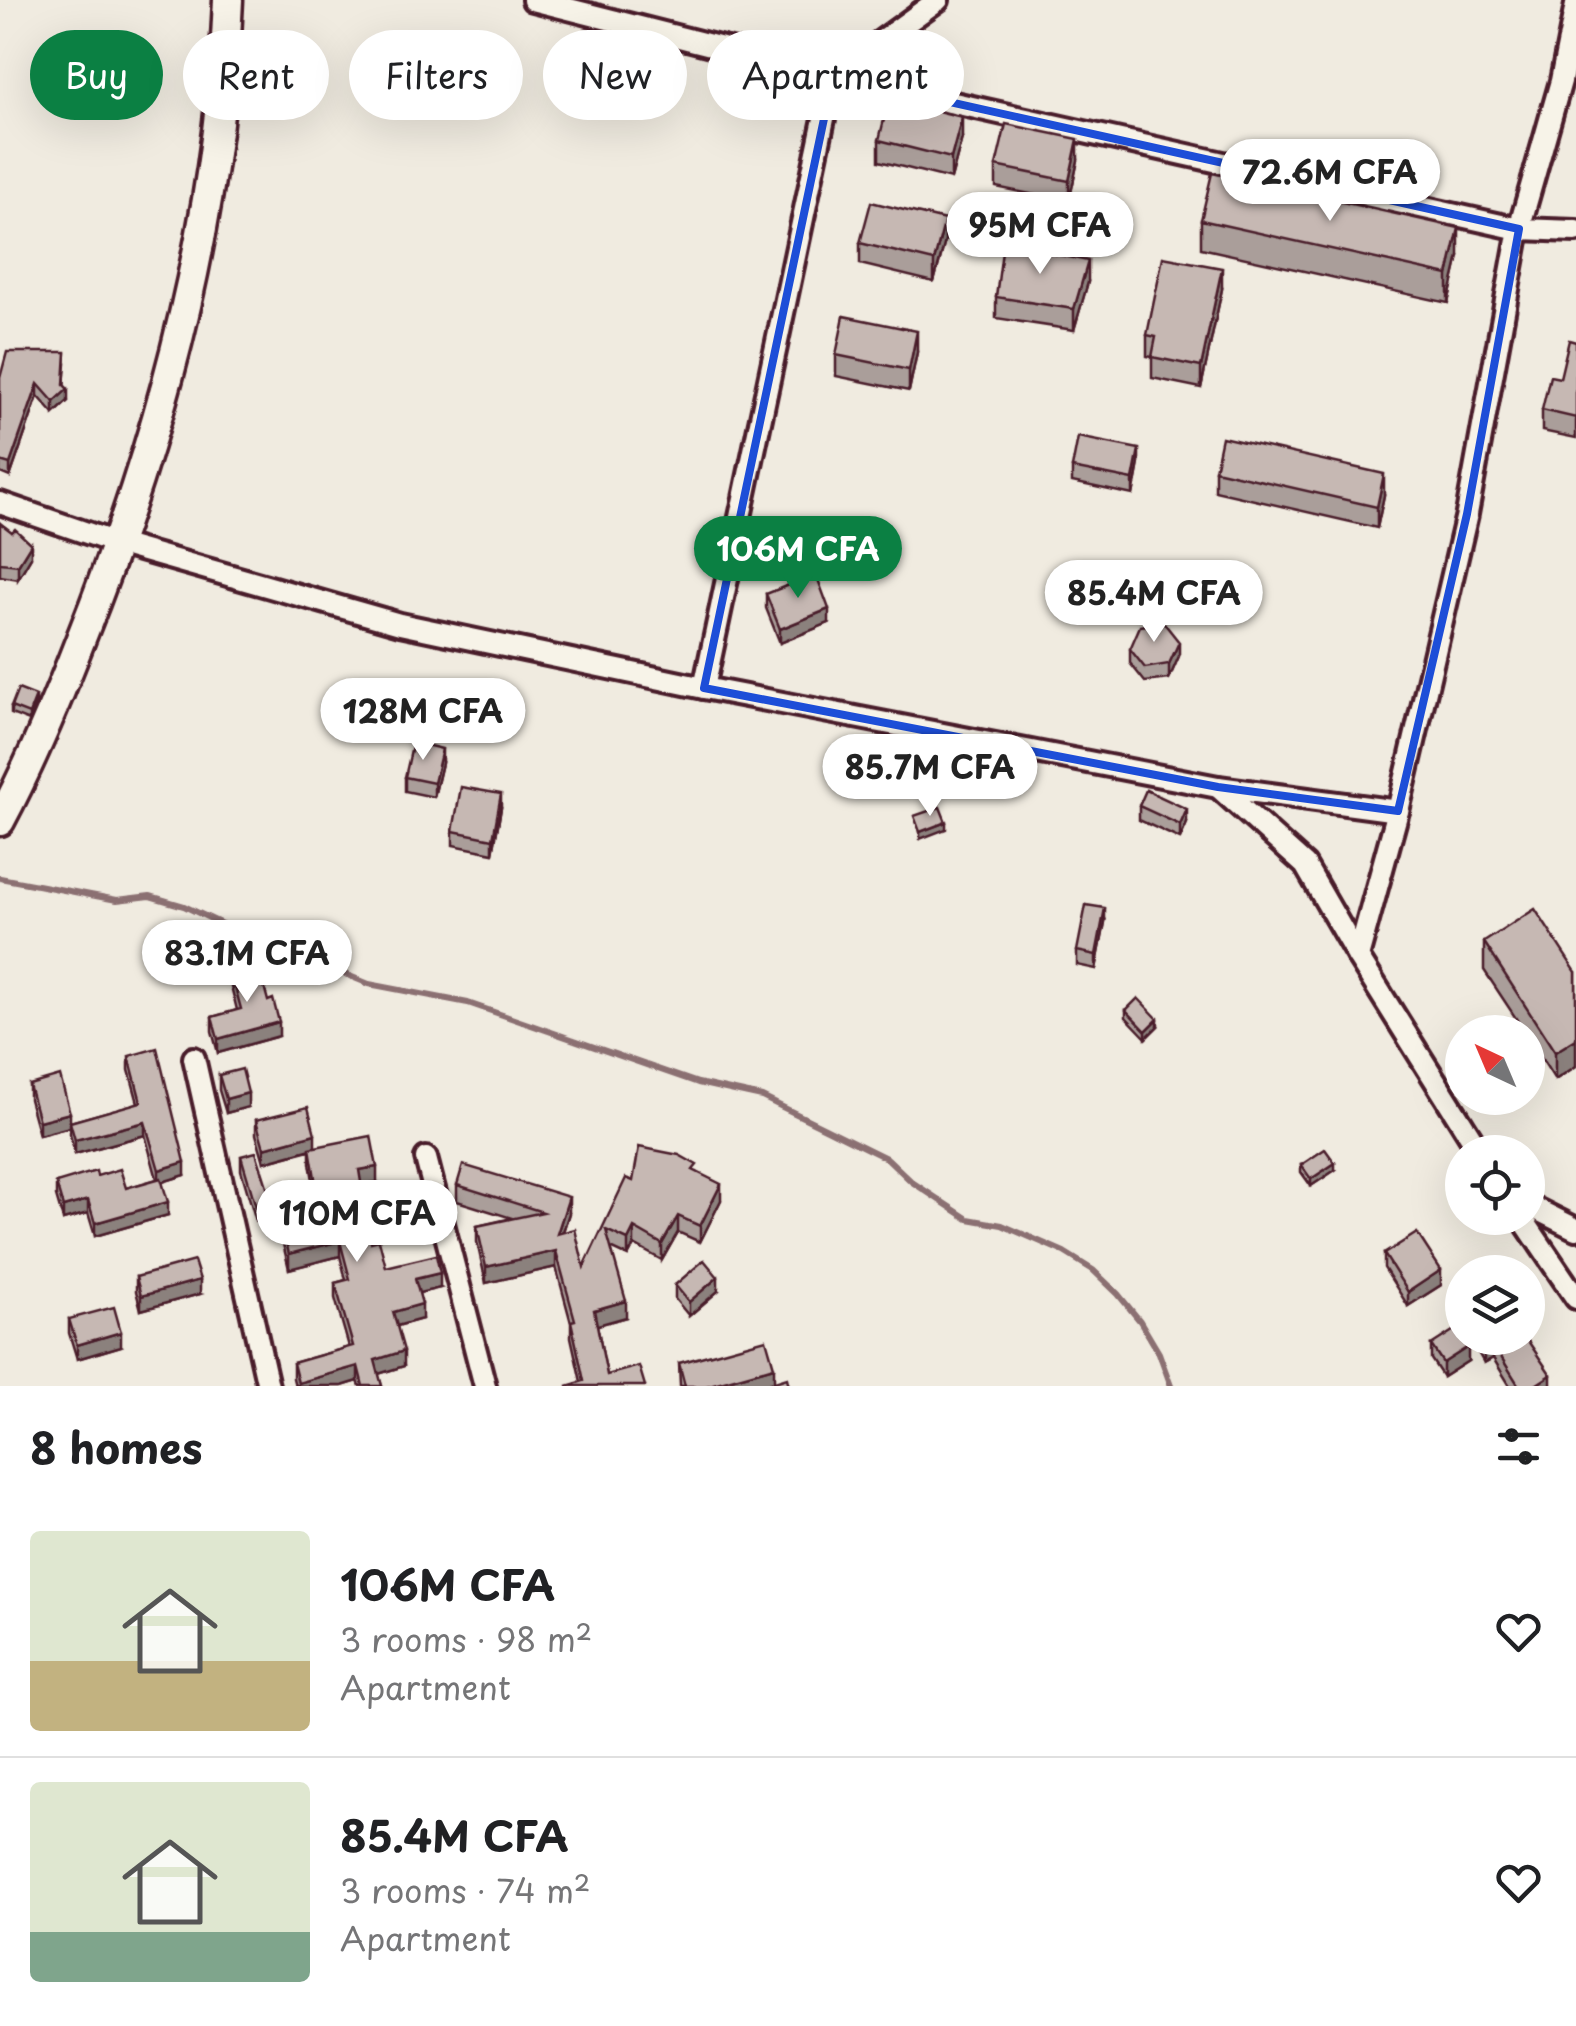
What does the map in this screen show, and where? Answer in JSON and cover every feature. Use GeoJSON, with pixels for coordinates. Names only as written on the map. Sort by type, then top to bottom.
{"type":"FeatureCollection","features":[{"type":"Feature","properties":{"kind":"main road"},"geometry":{"type":"LineString","coordinates":[[0,821],[33,760],[119,544],[168,376],[207,200],[226,58],[228,0]]}},
{"type":"Feature","properties":{"kind":"street"},"geometry":{"type":"LineString","coordinates":[[533,0],[707,44]]}},
{"type":"Feature","properties":{"kind":"street"},"geometry":{"type":"LineString","coordinates":[[897,30],[938,0]]}},
{"type":"Feature","properties":{"kind":"street"},"geometry":{"type":"LineString","coordinates":[[1358,958],[1398,811],[1467,514],[1518,229],[1568,86],[1576,5]]}},
{"type":"Feature","properties":{"kind":"street"},"geometry":{"type":"LineString","coordinates":[[964,105],[1518,229],[1576,231]]}},
{"type":"Feature","properties":{"kind":"street"},"geometry":{"type":"LineString","coordinates":[[704,688],[824,120]]}},
{"type":"Feature","properties":{"kind":"street"},"geometry":{"type":"LineString","coordinates":[[0,504],[119,544],[400,624],[704,688],[1218,787],[1398,811]]}},
{"type":"Feature","properties":{"kind":"street"},"geometry":{"type":"LineString","coordinates":[[1218,787],[1305,865],[1358,958],[1469,1135]]}},
{"type":"Feature","properties":{"kind":"street"},"geometry":{"type":"LineString","coordinates":[[194,1058],[268,1386]]}},
{"type":"Feature","properties":{"kind":"street"},"geometry":{"type":"LineString","coordinates":[[426,1158],[486,1386]]}},
{"type":"Feature","properties":{"kind":"street"},"geometry":{"type":"LineString","coordinates":[[1545,1214],[1576,1229]]}},
{"type":"Feature","properties":{"kind":"street"},"geometry":{"type":"LineString","coordinates":[[1533,1235],[1576,1298]]}},
{"type":"Feature","properties":{"kind":"highlighted area"},"geometry":{"type":"Polygon","coordinates":[[[833,76],[1519,229],[1467,514],[1398,811],[1218,787],[704,688],[833,76]]]}},
{"type":"Feature","properties":{"kind":"building"},"geometry":{"type":"Polygon","coordinates":[[[884,120],[961,120],[951,158],[879,140],[884,120]]]}},
{"type":"Feature","properties":{"kind":"building"},"geometry":{"type":"Polygon","coordinates":[[[1006,124],[1078,139],[1069,181],[996,166],[1006,124]]]}},
{"type":"Feature","properties":{"kind":"building"},"geometry":{"type":"Polygon","coordinates":[[[1212,173],[1459,228],[1448,275],[1201,220],[1212,173]]]}},
{"type":"Feature","properties":{"kind":"building"},"geometry":{"type":"Polygon","coordinates":[[[871,202],[945,220],[934,261],[860,243],[871,202]]]}},
{"type":"Feature","properties":{"kind":"building"},"geometry":{"type":"Polygon","coordinates":[[[1003,243],[1088,261],[1074,309],[996,297],[1003,243]]]}},
{"type":"Feature","properties":{"kind":"building"},"geometry":{"type":"Polygon","coordinates":[[[1163,257],[1222,268],[1201,367],[1152,357],[1156,337],[1147,335],[1163,257]]]}},
{"type":"Feature","properties":{"kind":"building"},"geometry":{"type":"Polygon","coordinates":[[[844,316],[917,331],[909,370],[836,355],[844,316]]]}},
{"type":"Feature","properties":{"kind":"building"},"geometry":{"type":"Polygon","coordinates":[[[1569,340],[1576,342],[1576,418],[1542,410],[1550,376],[1560,378],[1569,340]]]}},
{"type":"Feature","properties":{"kind":"building"},"geometry":{"type":"Polygon","coordinates":[[[7,352],[66,352],[64,385],[68,389],[54,402],[38,384],[10,464],[0,461],[0,378],[7,352]]]}},
{"type":"Feature","properties":{"kind":"building"},"geometry":{"type":"Polygon","coordinates":[[[1078,437],[1139,449],[1133,480],[1072,468],[1078,437]]]}},
{"type":"Feature","properties":{"kind":"building"},"geometry":{"type":"Polygon","coordinates":[[[1222,437],[1384,474],[1377,507],[1215,470],[1222,437]]]}},
{"type":"Feature","properties":{"kind":"building"},"geometry":{"type":"Polygon","coordinates":[[[0,523],[12,532],[15,529],[31,544],[18,565],[0,563],[0,523]]]}},
{"type":"Feature","properties":{"kind":"building"},"geometry":{"type":"Polygon","coordinates":[[[816,574],[829,609],[780,629],[766,594],[816,574]]]}},
{"type":"Feature","properties":{"kind":"building"},"geometry":{"type":"Polygon","coordinates":[[[1164,623],[1179,642],[1169,664],[1145,668],[1130,649],[1140,626],[1164,623]]]}},
{"type":"Feature","properties":{"kind":"building"},"geometry":{"type":"Polygon","coordinates":[[[18,689],[36,696],[29,714],[11,707],[18,689]]]}},
{"type":"Feature","properties":{"kind":"building"},"geometry":{"type":"Polygon","coordinates":[[[413,742],[442,749],[434,783],[405,777],[413,742]]]}},
{"type":"Feature","properties":{"kind":"building"},"geometry":{"type":"Polygon","coordinates":[[[461,787],[501,794],[493,839],[453,831],[461,787]]]}},
{"type":"Feature","properties":{"kind":"building"},"geometry":{"type":"Polygon","coordinates":[[[1146,790],[1187,809],[1180,825],[1139,806],[1146,790]]]}},
{"type":"Feature","properties":{"kind":"building"},"geometry":{"type":"Polygon","coordinates":[[[940,807],[946,822],[920,832],[914,816],[940,807]]]}},
{"type":"Feature","properties":{"kind":"building"},"geometry":{"type":"Polygon","coordinates":[[[1086,905],[1105,908],[1096,955],[1077,951],[1086,905]]]}},
{"type":"Feature","properties":{"kind":"building"},"geometry":{"type":"Polygon","coordinates":[[[1535,909],[1576,972],[1576,1039],[1555,1052],[1545,1037],[1545,1015],[1531,1015],[1484,942],[1535,909]]]}},
{"type":"Feature","properties":{"kind":"building"},"geometry":{"type":"Polygon","coordinates":[[[258,964],[268,1001],[273,999],[279,1022],[218,1039],[212,1017],[241,1009],[231,972],[258,964]]]}},
{"type":"Feature","properties":{"kind":"building"},"geometry":{"type":"Polygon","coordinates":[[[1138,998],[1158,1019],[1146,1031],[1126,1010],[1138,998]]]}},
{"type":"Feature","properties":{"kind":"building"},"geometry":{"type":"Polygon","coordinates":[[[157,1048],[185,1162],[159,1170],[145,1122],[75,1140],[70,1122],[141,1102],[129,1056],[157,1048]]]}},
{"type":"Feature","properties":{"kind":"building"},"geometry":{"type":"Polygon","coordinates":[[[242,1069],[248,1093],[226,1099],[219,1075],[242,1069]]]}},
{"type":"Feature","properties":{"kind":"building"},"geometry":{"type":"Polygon","coordinates":[[[60,1076],[70,1113],[39,1121],[29,1085],[60,1076]]]}},
{"type":"Feature","properties":{"kind":"building"},"geometry":{"type":"Polygon","coordinates":[[[308,1107],[315,1134],[264,1148],[256,1120],[308,1107]]]}},
{"type":"Feature","properties":{"kind":"building"},"geometry":{"type":"Polygon","coordinates":[[[371,1136],[377,1167],[359,1170],[371,1242],[379,1240],[386,1267],[436,1255],[440,1273],[415,1279],[422,1304],[393,1312],[404,1351],[375,1360],[382,1386],[363,1386],[358,1366],[298,1383],[293,1363],[353,1346],[335,1283],[350,1279],[340,1241],[289,1254],[283,1230],[322,1220],[310,1148],[371,1136]]]}},
{"type":"Feature","properties":{"kind":"building"},"geometry":{"type":"Polygon","coordinates":[[[639,1147],[679,1155],[697,1165],[693,1170],[721,1184],[700,1226],[678,1216],[662,1244],[634,1228],[628,1240],[606,1230],[626,1301],[594,1310],[607,1375],[639,1366],[645,1386],[567,1386],[584,1381],[571,1321],[575,1320],[556,1251],[486,1267],[477,1226],[543,1212],[457,1185],[463,1165],[569,1197],[557,1234],[575,1229],[584,1267],[626,1178],[633,1181],[639,1147]]]}},
{"type":"Feature","properties":{"kind":"building"},"geometry":{"type":"Polygon","coordinates":[[[1325,1149],[1335,1163],[1311,1179],[1301,1165],[1325,1149]]]}},
{"type":"Feature","properties":{"kind":"building"},"geometry":{"type":"Polygon","coordinates":[[[256,1152],[272,1202],[256,1207],[241,1156],[256,1152]]]}},
{"type":"Feature","properties":{"kind":"building"},"geometry":{"type":"Polygon","coordinates":[[[120,1169],[126,1188],[161,1178],[168,1202],[95,1223],[88,1200],[63,1207],[56,1183],[96,1171],[97,1176],[120,1169]]]}},
{"type":"Feature","properties":{"kind":"building"},"geometry":{"type":"Polygon","coordinates":[[[1417,1233],[1441,1270],[1408,1292],[1384,1254],[1417,1233]]]}},
{"type":"Feature","properties":{"kind":"building"},"geometry":{"type":"Polygon","coordinates":[[[704,1260],[718,1277],[689,1302],[675,1285],[704,1260]]]}},
{"type":"Feature","properties":{"kind":"building"},"geometry":{"type":"Polygon","coordinates":[[[194,1261],[200,1280],[141,1296],[136,1277],[194,1261]]]}},
{"type":"Feature","properties":{"kind":"building"},"geometry":{"type":"Polygon","coordinates":[[[114,1307],[121,1332],[77,1345],[69,1319],[114,1307]]]}},
{"type":"Feature","properties":{"kind":"building"},"geometry":{"type":"Polygon","coordinates":[[[1445,1336],[1445,1355],[1456,1355],[1443,1363],[1431,1345],[1445,1336]]]}},
{"type":"Feature","properties":{"kind":"building"},"geometry":{"type":"Polygon","coordinates":[[[766,1339],[774,1367],[706,1386],[685,1386],[679,1363],[766,1339]]]}},
{"type":"Feature","properties":{"kind":"building"},"geometry":{"type":"Polygon","coordinates":[[[1500,1355],[1537,1355],[1551,1375],[1534,1386],[1519,1386],[1500,1355]]]}},
{"type":"Feature","properties":{"kind":"building"},"geometry":{"type":"Polygon","coordinates":[[[787,1378],[789,1386],[772,1386],[771,1383],[787,1378]]]}},
{"type":"Feature","properties":{"kind":"waterway"},"geometry":{"type":"LineString","coordinates":[[0,878],[117,900],[150,896],[184,906],[274,949],[369,984],[468,1003],[698,1083],[762,1097],[888,1159],[912,1182],[968,1219],[1002,1225],[1064,1252],[1093,1270],[1140,1321],[1159,1353],[1171,1386]]}}]}
